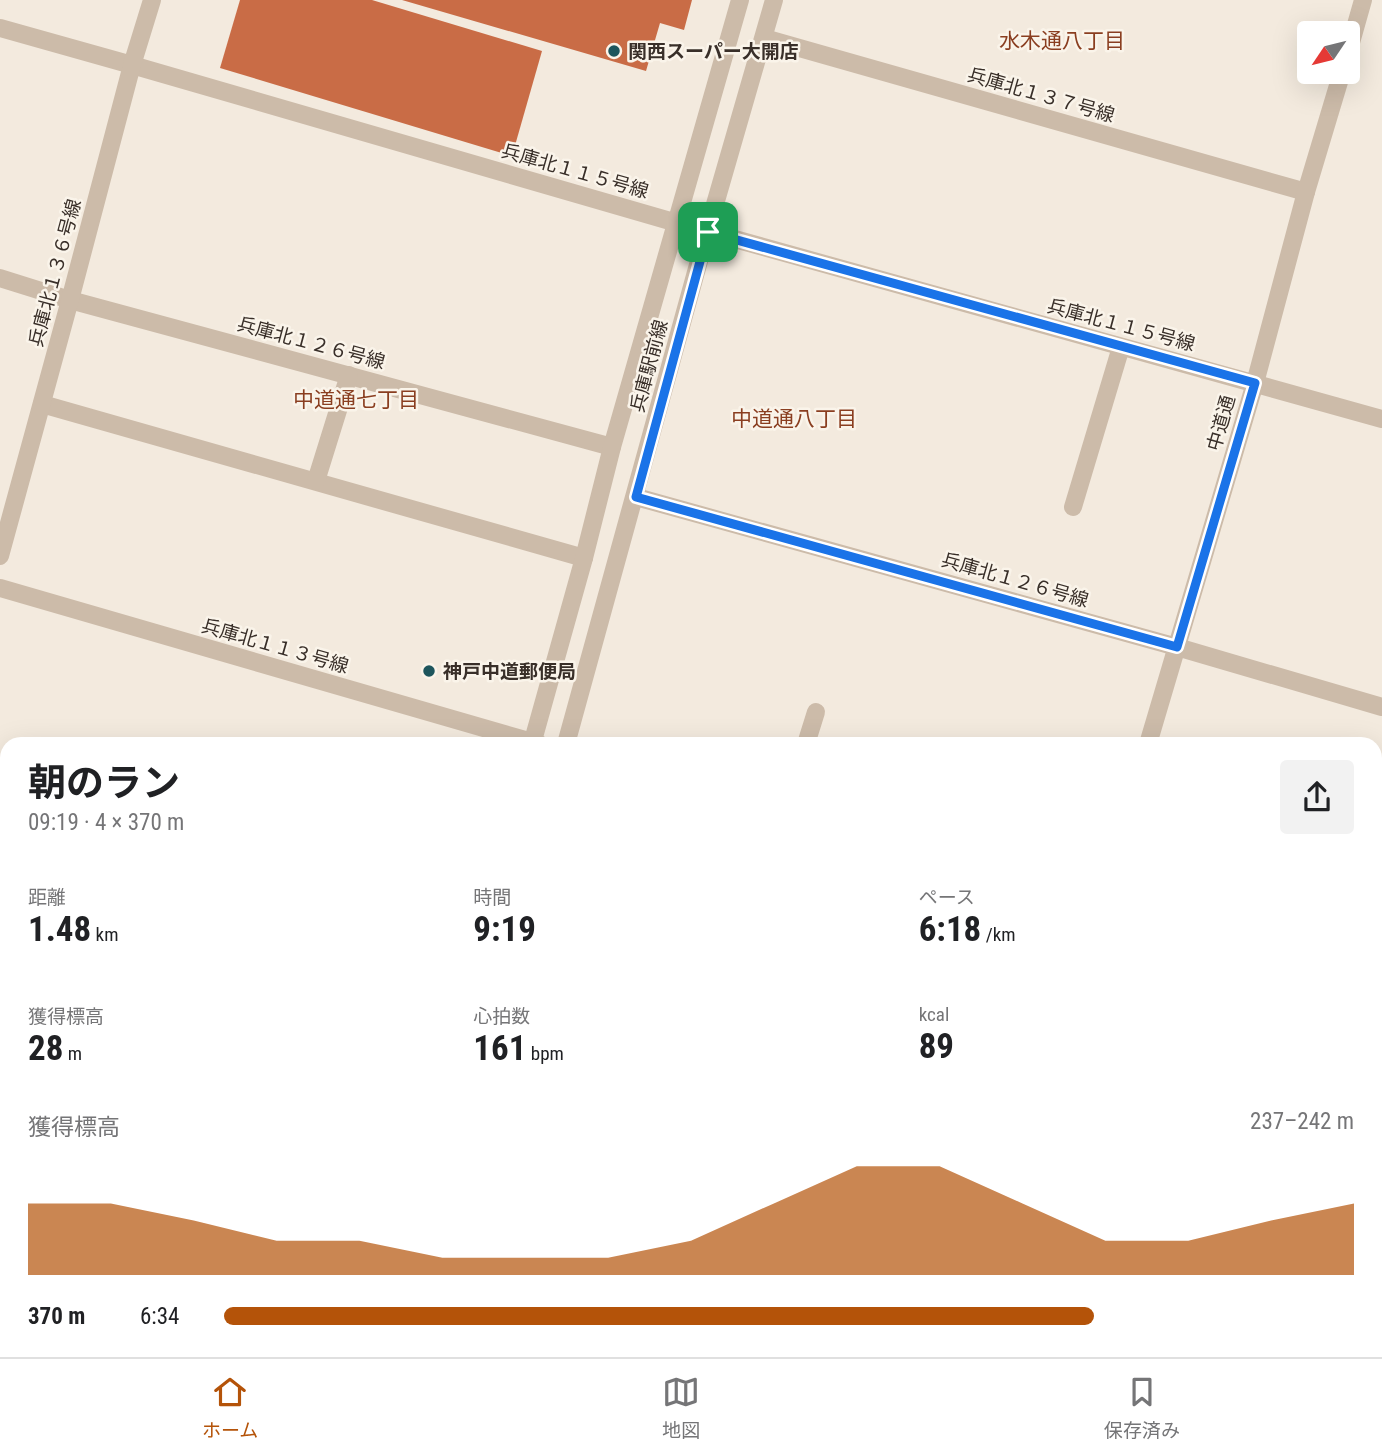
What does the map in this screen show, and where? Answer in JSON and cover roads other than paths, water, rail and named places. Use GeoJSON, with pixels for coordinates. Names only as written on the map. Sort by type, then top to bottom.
{"type":"FeatureCollection","features":[{"type":"Feature","properties":{"kind":"street","name":"兵庫北１３６号線"},"geometry":{"type":"LineString","coordinates":[[0,556],[132,65],[152,0]]}},
{"type":"Feature","properties":{"kind":"street","name":"兵庫駅前線"},"geometry":{"type":"LineString","coordinates":[[537,737],[612,447],[740,0]]}},
{"type":"Feature","properties":{"kind":"street","name":"兵庫駅前線"},"geometry":{"type":"LineString","coordinates":[[568,737],[774,0]]}},
{"type":"Feature","properties":{"kind":"street"},"geometry":{"type":"LineString","coordinates":[[1357,21],[1363,0]]}},
{"type":"Feature","properties":{"kind":"street","name":"兵庫北１１５号線"},"geometry":{"type":"LineString","coordinates":[[0,28],[708,232],[1382,419]]}},
{"type":"Feature","properties":{"kind":"street","name":"兵庫北１３７号線"},"geometry":{"type":"LineString","coordinates":[[764,38],[1306,192]]}},
{"type":"Feature","properties":{"kind":"street","name":"中道通"},"geometry":{"type":"LineString","coordinates":[[1150,737],[1255,383],[1306,192],[1338,84]]}},
{"type":"Feature","properties":{"kind":"street","name":"兵庫北１２６号線"},"geometry":{"type":"LineString","coordinates":[[0,278],[70,300],[612,447]]}},
{"type":"Feature","properties":{"kind":"street"},"geometry":{"type":"LineString","coordinates":[[1073,507],[1121,347]]}},
{"type":"Feature","properties":{"kind":"street"},"geometry":{"type":"LineString","coordinates":[[316,481],[349,375]]}},
{"type":"Feature","properties":{"kind":"street"},"geometry":{"type":"LineString","coordinates":[[42,404],[584,558]]}},
{"type":"Feature","properties":{"kind":"street","name":"兵庫北１２６号線"},"geometry":{"type":"LineString","coordinates":[[636,497],[1177,647],[1382,707]]}},
{"type":"Feature","properties":{"kind":"street","name":"兵庫北１１３号線"},"geometry":{"type":"LineString","coordinates":[[0,588],[514,737]]}},
{"type":"Feature","properties":{"kind":"street"},"geometry":{"type":"LineString","coordinates":[[808,737],[816,712]]}},
{"type":"Feature","properties":{"kind":"place","name":"関西スーパー大開店"},"geometry":{"type":"Point","coordinates":[614,51]}},
{"type":"Feature","properties":{"kind":"place","name":"神戸中道郵便局"},"geometry":{"type":"Point","coordinates":[429,671]}},
{"type":"Feature","properties":{"kind":"district","name":"水木通八丁目"},"geometry":{"type":"Point","coordinates":[1062,41]}},
{"type":"Feature","properties":{"kind":"district","name":"中道通七丁目"},"geometry":{"type":"Point","coordinates":[356,400]}},
{"type":"Feature","properties":{"kind":"district","name":"中道通八丁目"},"geometry":{"type":"Point","coordinates":[794,419]}}]}
